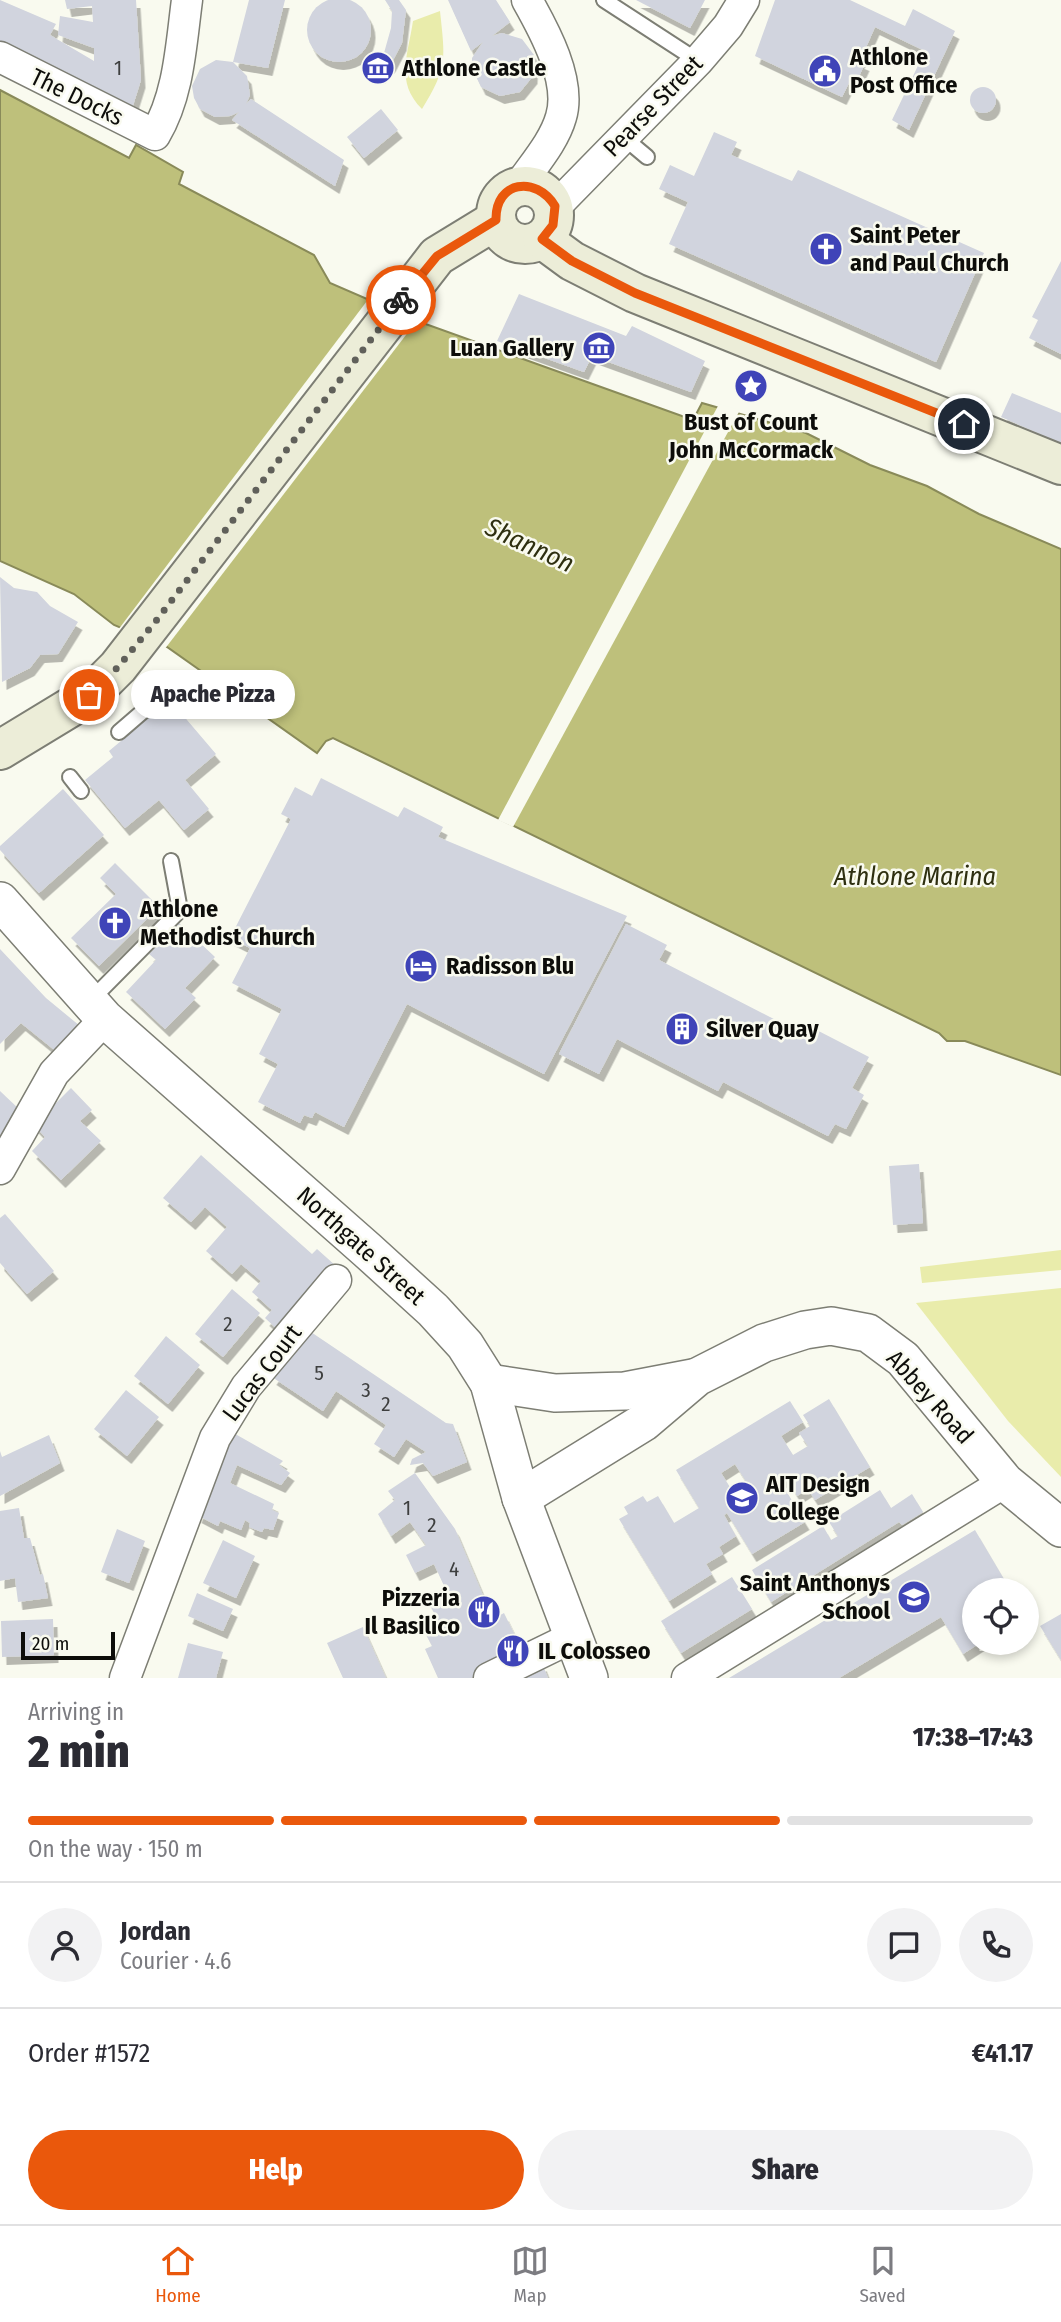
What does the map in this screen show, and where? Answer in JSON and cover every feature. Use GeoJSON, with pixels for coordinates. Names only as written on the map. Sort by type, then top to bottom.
{"type":"FeatureCollection","features":[{"type":"Feature","properties":{"kind":"main road"},"geometry":{"type":"LineString","coordinates":[[548,223],[533,243],[514,242],[500,229],[496,211],[504,195],[519,186],[537,188],[548,223],[572,261],[635,293],[1061,464]]}},
{"type":"Feature","properties":{"kind":"main road"},"geometry":{"type":"LineString","coordinates":[[0,750],[89,695],[118,667],[407,291],[437,256],[496,220]]}},
{"type":"Feature","properties":{"kind":"street","name":"The Docks"},"geometry":{"type":"LineString","coordinates":[[0,57],[155,135],[166,117],[171,97],[187,0]]}},
{"type":"Feature","properties":{"kind":"street"},"geometry":{"type":"LineString","coordinates":[[519,186],[549,141],[561,117],[563,98],[551,53],[527,0]]}},
{"type":"Feature","properties":{"kind":"street","name":"Pearse Street"},"geometry":{"type":"LineString","coordinates":[[548,223],[622,136],[698,61],[729,26],[744,0]]}},
{"type":"Feature","properties":{"kind":"street","name":"Northgate Street"},"geometry":{"type":"LineString","coordinates":[[0,901],[97,1011],[433,1310],[465,1345],[489,1383],[521,1498],[589,1678]]}},
{"type":"Feature","properties":{"kind":"street"},"geometry":{"type":"LineString","coordinates":[[0,1170],[54,1073],[97,1011]]}},
{"type":"Feature","properties":{"kind":"street","name":"Lucas Court"},"geometry":{"type":"LineString","coordinates":[[125,1678],[215,1438],[239,1396],[336,1280]]}},
{"type":"Feature","properties":{"kind":"street","name":"Abbey Road"},"geometry":{"type":"LineString","coordinates":[[521,1498],[644,1422],[697,1377],[764,1343],[805,1330],[831,1326],[868,1333],[903,1359],[1005,1482],[1061,1528]]}},
{"type":"Feature","properties":{"kind":"street","name":"Abbey Road"},"geometry":{"type":"LineString","coordinates":[[489,1383],[555,1392],[625,1391],[697,1377]]}},
{"type":"Feature","properties":{"kind":"street"},"geometry":{"type":"LineString","coordinates":[[687,1678],[1005,1482]]}},
{"type":"Feature","properties":{"kind":"street"},"geometry":{"type":"LineString","coordinates":[[489,1678],[573,1637]]}},
{"type":"Feature","properties":{"kind":"lane"},"geometry":{"type":"LineString","coordinates":[[604,0],[698,61]]}},
{"type":"Feature","properties":{"kind":"lane"},"geometry":{"type":"LineString","coordinates":[[622,136],[647,157]]}},
{"type":"Feature","properties":{"kind":"lane"},"geometry":{"type":"LineString","coordinates":[[118,732],[148,707]]}},
{"type":"Feature","properties":{"kind":"lane"},"geometry":{"type":"LineString","coordinates":[[69,778],[81,791]]}},
{"type":"Feature","properties":{"kind":"lane"},"geometry":{"type":"LineString","coordinates":[[97,1011],[180,910],[171,861]]}},
{"type":"Feature","properties":{"kind":"shaded area"},"geometry":{"type":"Polygon","coordinates":[[[440,11],[443,62],[436,83],[422,109],[408,89],[408,45],[413,21],[440,11]]]}},
{"type":"Feature","properties":{"kind":"shaded area"},"geometry":{"type":"Polygon","coordinates":[[[1061,1250],[1061,1270],[922,1283],[920,1267],[1061,1250]]]}},
{"type":"Feature","properties":{"kind":"shaded area"},"geometry":{"type":"Polygon","coordinates":[[[1061,1288],[1061,1477],[1008,1421],[916,1303],[1061,1288]]]}},
{"type":"Feature","properties":{"kind":"water"},"geometry":{"type":"Polygon","coordinates":[[[0,90],[129,158],[136,145],[183,172],[179,184],[314,255],[330,283],[420,322],[693,420],[702,403],[806,433],[870,465],[927,486],[979,514],[1061,549],[1061,1075],[965,1041],[947,1041],[939,1033],[333,738],[326,741],[317,753],[167,647],[114,625],[74,594],[0,561],[0,90]]]}},
{"type":"Feature","properties":{"kind":"pier"},"geometry":{"type":"Polygon","coordinates":[[[370,297],[419,318],[164,650],[118,630],[370,297]]]}},
{"type":"Feature","properties":{"kind":"pier"},"geometry":{"type":"Polygon","coordinates":[[[719,404],[740,410],[513,827],[498,820],[719,404]]]}},
{"type":"Feature","properties":{"kind":"building"},"geometry":{"type":"Polygon","coordinates":[[[330,-1],[348,-1],[357,3],[366,12],[371,24],[371,36],[366,48],[357,57],[345,62],[333,62],[321,57],[312,48],[307,36],[307,24],[312,12],[330,-1]]]}},
{"type":"Feature","properties":{"kind":"building"},"geometry":{"type":"Polygon","coordinates":[[[0,0],[56,24],[50,35],[94,61],[94,48],[58,35],[60,16],[93,22],[92,6],[67,9],[65,0],[136,0],[141,80],[131,112],[0,43],[0,0]]]}},
{"type":"Feature","properties":{"kind":"building"},"geometry":{"type":"Polygon","coordinates":[[[249,0],[285,0],[268,68],[233,62],[249,0]]]}},
{"type":"Feature","properties":{"kind":"building"},"geometry":{"type":"Polygon","coordinates":[[[385,0],[399,0],[406,10],[402,43],[391,64],[380,76],[371,69],[384,53],[391,28],[392,11],[385,0]]]}},
{"type":"Feature","properties":{"kind":"building"},"geometry":{"type":"Polygon","coordinates":[[[448,0],[496,0],[510,22],[492,36],[502,33],[522,39],[534,55],[533,76],[520,92],[500,96],[481,87],[472,68],[472,58],[483,42],[471,51],[448,0]]]}},
{"type":"Feature","properties":{"kind":"building"},"geometry":{"type":"Polygon","coordinates":[[[636,0],[705,0],[690,28],[636,0]]]}},
{"type":"Feature","properties":{"kind":"building","name":"Athlone Post Office"},"geometry":{"type":"Polygon","coordinates":[[[775,0],[850,0],[905,26],[913,9],[955,31],[909,130],[892,120],[925,51],[875,27],[860,61],[865,63],[857,81],[851,79],[842,97],[755,56],[775,0]]]}},
{"type":"Feature","properties":{"kind":"building"},"geometry":{"type":"Polygon","coordinates":[[[216,60],[233,62],[247,76],[250,95],[246,104],[251,99],[344,160],[335,186],[232,120],[239,112],[215,117],[200,109],[192,86],[200,69],[216,60]]]}},
{"type":"Feature","properties":{"kind":"building"},"geometry":{"type":"Polygon","coordinates":[[[983,87],[992,91],[996,100],[992,109],[983,113],[974,109],[970,100],[974,91],[983,87]]]}},
{"type":"Feature","properties":{"kind":"building"},"geometry":{"type":"Polygon","coordinates":[[[381,109],[398,130],[364,158],[347,137],[381,109]]]}},
{"type":"Feature","properties":{"kind":"building","name":"Saint Peter and Paul Church"},"geometry":{"type":"Polygon","coordinates":[[[714,132],[737,142],[731,155],[792,181],[798,170],[984,253],[936,362],[669,244],[688,202],[659,189],[670,165],[694,176],[714,132]]]}},
{"type":"Feature","properties":{"kind":"building"},"geometry":{"type":"Polygon","coordinates":[[[1061,261],[1061,354],[1029,338],[1038,320],[1032,317],[1061,261]]]}},
{"type":"Feature","properties":{"kind":"building","name":"Luan Gallery"},"geometry":{"type":"Polygon","coordinates":[[[519,294],[626,336],[632,326],[705,361],[691,392],[592,356],[584,372],[497,341],[519,294]]]}},
{"type":"Feature","properties":{"kind":"building"},"geometry":{"type":"Polygon","coordinates":[[[1012,393],[1061,413],[1061,443],[1001,417],[1012,393]]]}},
{"type":"Feature","properties":{"kind":"building"},"geometry":{"type":"Polygon","coordinates":[[[0,577],[14,588],[37,592],[50,606],[78,622],[58,654],[40,655],[30,668],[2,682],[0,577]]]}},
{"type":"Feature","properties":{"kind":"building"},"geometry":{"type":"Polygon","coordinates":[[[170,700],[216,754],[185,780],[209,809],[184,830],[159,800],[125,828],[85,780],[113,757],[109,751],[170,700]]]}},
{"type":"Feature","properties":{"kind":"building","name":"Radisson Blu"},"geometry":{"type":"Polygon","coordinates":[[[321,778],[398,817],[404,807],[443,827],[438,837],[627,916],[544,1074],[407,1004],[344,1127],[315,1112],[312,1118],[304,1115],[300,1123],[258,1102],[278,1064],[259,1054],[282,1009],[232,983],[250,948],[230,938],[291,819],[281,814],[295,787],[312,796],[321,778]]]}},
{"type":"Feature","properties":{"kind":"building"},"geometry":{"type":"Polygon","coordinates":[[[63,789],[104,835],[39,893],[0,850],[0,846],[63,789]]]}},
{"type":"Feature","properties":{"kind":"building","name":"Athlone Methodist Church"},"geometry":{"type":"Polygon","coordinates":[[[115,863],[159,907],[99,966],[71,938],[116,894],[100,878],[115,863]]]}},
{"type":"Feature","properties":{"kind":"building"},"geometry":{"type":"Polygon","coordinates":[[[179,923],[215,957],[185,988],[196,998],[165,1029],[126,992],[156,960],[149,954],[179,923]]]}},
{"type":"Feature","properties":{"kind":"building","name":"Silver Quay"},"geometry":{"type":"Polygon","coordinates":[[[626,924],[667,945],[659,960],[801,1033],[805,1024],[869,1057],[852,1088],[864,1095],[846,1129],[835,1124],[828,1136],[723,1082],[718,1091],[617,1039],[599,1074],[559,1054],[626,924]]]}},
{"type":"Feature","properties":{"kind":"building"},"geometry":{"type":"Polygon","coordinates":[[[0,949],[46,998],[80,1026],[58,1053],[21,1023],[0,1044],[0,949]]]}},
{"type":"Feature","properties":{"kind":"building"},"geometry":{"type":"Polygon","coordinates":[[[71,1088],[92,1110],[80,1121],[101,1141],[61,1180],[32,1151],[45,1137],[34,1125],[71,1088]]]}},
{"type":"Feature","properties":{"kind":"building"},"geometry":{"type":"Polygon","coordinates":[[[0,1091],[19,1109],[0,1144],[0,1091]]]}},
{"type":"Feature","properties":{"kind":"building"},"geometry":{"type":"Polygon","coordinates":[[[201,1155],[312,1254],[317,1249],[336,1266],[279,1331],[265,1318],[272,1310],[252,1292],[261,1281],[241,1264],[232,1274],[206,1251],[227,1227],[205,1207],[191,1222],[163,1198],[201,1155]]]}},
{"type":"Feature","properties":{"kind":"building"},"geometry":{"type":"Polygon","coordinates":[[[919,1164],[923,1223],[893,1225],[889,1166],[919,1164]]]}},
{"type":"Feature","properties":{"kind":"building"},"geometry":{"type":"Polygon","coordinates":[[[5,1214],[54,1271],[27,1294],[0,1263],[0,1218],[5,1214]]]}},
{"type":"Feature","properties":{"kind":"building"},"geometry":{"type":"Polygon","coordinates":[[[232,1289],[260,1313],[223,1357],[195,1334],[232,1289]]]}},
{"type":"Feature","properties":{"kind":"building"},"geometry":{"type":"Polygon","coordinates":[[[305,1328],[446,1423],[453,1424],[467,1462],[433,1476],[423,1463],[410,1465],[412,1459],[426,1452],[406,1439],[394,1457],[374,1444],[386,1425],[336,1391],[323,1411],[272,1377],[305,1328]]]}},
{"type":"Feature","properties":{"kind":"building"},"geometry":{"type":"Polygon","coordinates":[[[166,1336],[200,1365],[168,1404],[134,1376],[166,1336]]]}},
{"type":"Feature","properties":{"kind":"building"},"geometry":{"type":"Polygon","coordinates":[[[126,1390],[159,1417],[127,1456],[94,1429],[126,1390]]]}},
{"type":"Feature","properties":{"kind":"building","name":"AIT Design College"},"geometry":{"type":"Polygon","coordinates":[[[829,1399],[870,1467],[815,1500],[808,1489],[797,1496],[786,1478],[780,1481],[805,1522],[752,1554],[727,1513],[724,1515],[736,1536],[719,1547],[723,1554],[706,1564],[712,1574],[669,1601],[619,1519],[628,1514],[624,1507],[643,1496],[647,1502],[658,1496],[674,1523],[699,1508],[676,1470],[790,1401],[803,1422],[781,1436],[793,1455],[808,1446],[799,1433],[810,1426],[803,1415],[829,1399]],[[735,1464],[721,1473],[733,1492],[747,1483],[735,1464]]]}},
{"type":"Feature","properties":{"kind":"building"},"geometry":{"type":"Polygon","coordinates":[[[230,1431],[283,1461],[279,1465],[290,1473],[281,1485],[237,1465],[230,1483],[274,1504],[272,1510],[279,1513],[273,1530],[264,1528],[262,1532],[249,1527],[250,1523],[245,1520],[241,1530],[220,1521],[218,1526],[197,1515],[230,1431]]]}},
{"type":"Feature","properties":{"kind":"building"},"geometry":{"type":"Polygon","coordinates":[[[49,1435],[60,1463],[0,1496],[0,1451],[2,1457],[49,1435]]]}},
{"type":"Feature","properties":{"kind":"building"},"geometry":{"type":"Polygon","coordinates":[[[415,1473],[455,1529],[493,1619],[504,1613],[524,1654],[471,1678],[438,1678],[425,1649],[432,1646],[421,1625],[437,1618],[426,1598],[445,1588],[434,1564],[415,1573],[406,1555],[426,1545],[410,1522],[391,1536],[378,1514],[395,1500],[388,1491],[415,1473]]]}},
{"type":"Feature","properties":{"kind":"building"},"geometry":{"type":"Polygon","coordinates":[[[880,1490],[891,1508],[912,1494],[923,1512],[902,1525],[899,1522],[771,1602],[752,1570],[823,1526],[831,1540],[838,1536],[829,1522],[880,1490]]]}},
{"type":"Feature","properties":{"kind":"building"},"geometry":{"type":"Polygon","coordinates":[[[19,1508],[24,1538],[30,1538],[40,1575],[43,1574],[48,1598],[18,1602],[15,1578],[0,1581],[0,1511],[19,1508]]]}},
{"type":"Feature","properties":{"kind":"building"},"geometry":{"type":"Polygon","coordinates":[[[117,1529],[145,1541],[129,1583],[101,1572],[117,1529]]]}},
{"type":"Feature","properties":{"kind":"building"},"geometry":{"type":"Polygon","coordinates":[[[975,1530],[1003,1578],[962,1578],[962,1652],[941,1617],[839,1678],[729,1678],[975,1530]]]}},
{"type":"Feature","properties":{"kind":"building"},"geometry":{"type":"Polygon","coordinates":[[[223,1540],[255,1556],[236,1598],[203,1583],[223,1540]]]}},
{"type":"Feature","properties":{"kind":"building"},"geometry":{"type":"Polygon","coordinates":[[[732,1577],[752,1609],[681,1653],[661,1621],[732,1577]]]}},
{"type":"Feature","properties":{"kind":"building"},"geometry":{"type":"Polygon","coordinates":[[[197,1593],[233,1609],[223,1631],[188,1616],[197,1593]]]}},
{"type":"Feature","properties":{"kind":"building"},"geometry":{"type":"Polygon","coordinates":[[[1061,1614],[1061,1660],[1040,1626],[1061,1614]]]}},
{"type":"Feature","properties":{"kind":"building"},"geometry":{"type":"Polygon","coordinates":[[[53,1619],[54,1655],[2,1657],[1,1621],[53,1619]]]}},
{"type":"Feature","properties":{"kind":"building"},"geometry":{"type":"Polygon","coordinates":[[[363,1627],[386,1678],[343,1678],[327,1643],[363,1627]]]}},
{"type":"Feature","properties":{"kind":"building"},"geometry":{"type":"Polygon","coordinates":[[[188,1643],[223,1652],[216,1678],[178,1678],[188,1643]]]}},
{"type":"Feature","properties":{"kind":"building"},"geometry":{"type":"Polygon","coordinates":[[[542,1663],[548,1678],[508,1678],[542,1663]]]}},
{"type":"Feature","properties":{"kind":"way so far"},"geometry":{"type":"LineString","coordinates":[[89,695],[130,654],[401,300]]}},
{"type":"Feature","properties":{"kind":"place","name":"Athlone Castle"},"geometry":{"type":"Point","coordinates":[378,68]}},
{"type":"Feature","properties":{"kind":"place","name":"Athlone Post Office"},"geometry":{"type":"Point","coordinates":[825,71]}},
{"type":"Feature","properties":{"kind":"place","name":"Saint Peter and Paul Church"},"geometry":{"type":"Point","coordinates":[826,249]}},
{"type":"Feature","properties":{"kind":"place","name":"Luan Gallery"},"geometry":{"type":"Point","coordinates":[599,348]}},
{"type":"Feature","properties":{"kind":"place","name":"Bust of Count John McCormack"},"geometry":{"type":"Point","coordinates":[751,386]}},
{"type":"Feature","properties":{"kind":"place","name":"Apache Pizza"},"geometry":{"type":"Point","coordinates":[89,695]}},
{"type":"Feature","properties":{"kind":"place","name":"Athlone Methodist Church"},"geometry":{"type":"Point","coordinates":[115,923]}},
{"type":"Feature","properties":{"kind":"place","name":"Radisson Blu"},"geometry":{"type":"Point","coordinates":[421,966]}},
{"type":"Feature","properties":{"kind":"place","name":"Silver Quay"},"geometry":{"type":"Point","coordinates":[682,1029]}},
{"type":"Feature","properties":{"kind":"place","name":"AIT Design College"},"geometry":{"type":"Point","coordinates":[742,1498]}},
{"type":"Feature","properties":{"kind":"place","name":"Saint Anthonys School"},"geometry":{"type":"Point","coordinates":[914,1597]}},
{"type":"Feature","properties":{"kind":"place","name":"Pizzeria Il Basilico"},"geometry":{"type":"Point","coordinates":[484,1612]}},
{"type":"Feature","properties":{"kind":"place","name":"IL Colosseo"},"geometry":{"type":"Point","coordinates":[513,1651]}},
{"type":"Feature","properties":{"kind":"route"},"geometry":{"type":"LineString","coordinates":[[401,300],[437,256],[496,220],[496,211],[504,195],[511,189],[528,186],[545,192],[555,206],[553,225],[542,239],[572,261],[688,316],[964,424]]}},
{"type":"Feature","properties":{"kind":"water label","name":"Shannon"},"geometry":{"type":"Point","coordinates":[530,545]}},
{"type":"Feature","properties":{"kind":"water label","name":"Athlone Marina"},"geometry":{"type":"Point","coordinates":[915,876]}}]}
